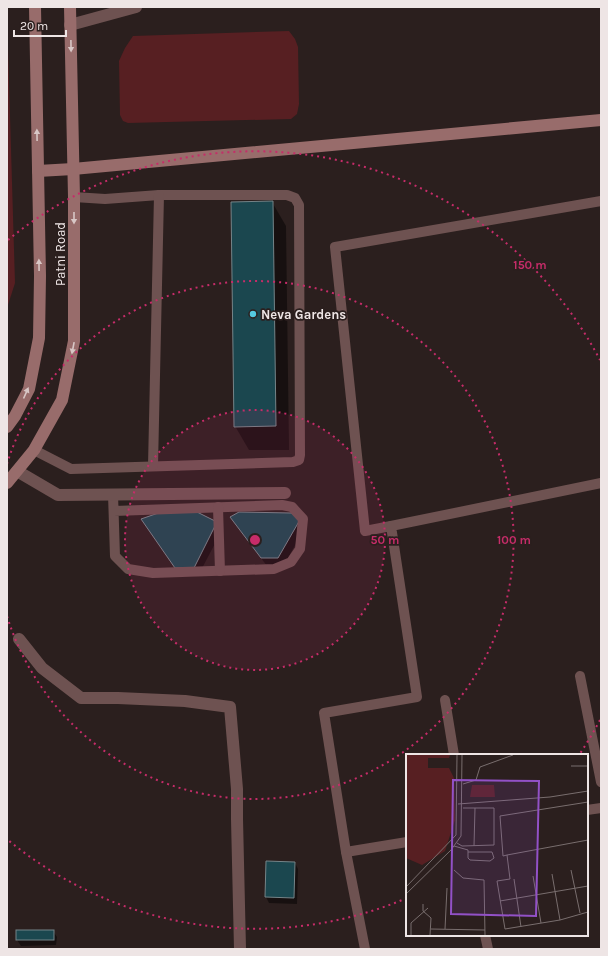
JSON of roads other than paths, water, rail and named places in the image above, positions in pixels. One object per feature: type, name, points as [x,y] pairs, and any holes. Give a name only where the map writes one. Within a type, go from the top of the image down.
[{"type":"main road","name":"Patni Road","points":[[7,427],[15,416],[29,389],[39,338],[40,276],[35,7]]},
{"type":"main road","name":"Patni Road","points":[[7,483],[34,450],[62,400],[74,341],[74,169],[70,7]]},
{"type":"main road","points":[[38,171],[74,169],[601,120]]},
{"type":"street","points":[[70,25],[136,7]]},
{"type":"street","points":[[17,471],[58,495],[285,493]]},
{"type":"street","points":[[19,639],[42,668],[81,698],[185,701],[230,707],[237,789],[240,949]]},
{"type":"lane","points":[[153,466],[159,195]]},
{"type":"lane","points":[[34,450],[71,469],[293,462],[299,460],[301,453],[299,205],[295,198],[287,195],[159,195],[104,199],[74,197]]},
{"type":"lane","points":[[601,201],[335,247],[365,531],[601,483]]},
{"type":"lane","points":[[254,506],[255,493]]},
{"type":"lane","points":[[113,494],[115,556],[128,569],[153,573],[274,569],[291,562],[300,549],[303,519],[292,507],[282,505],[114,511]]},
{"type":"lane","points":[[218,507],[220,571]]},
{"type":"lane","points":[[365,949],[346,852],[324,713],[417,697],[391,526]]},
{"type":"lane","points":[[580,676],[601,782]]},
{"type":"lane","points":[[445,700],[454,754]]},
{"type":"lane","points":[[588,810],[601,808]]},
{"type":"lane","points":[[346,852],[406,842]]},
{"type":"lane","points":[[485,936],[488,949]]},
{"type":"place","name":"Neva Gardens","points":[[253,314]]}]
